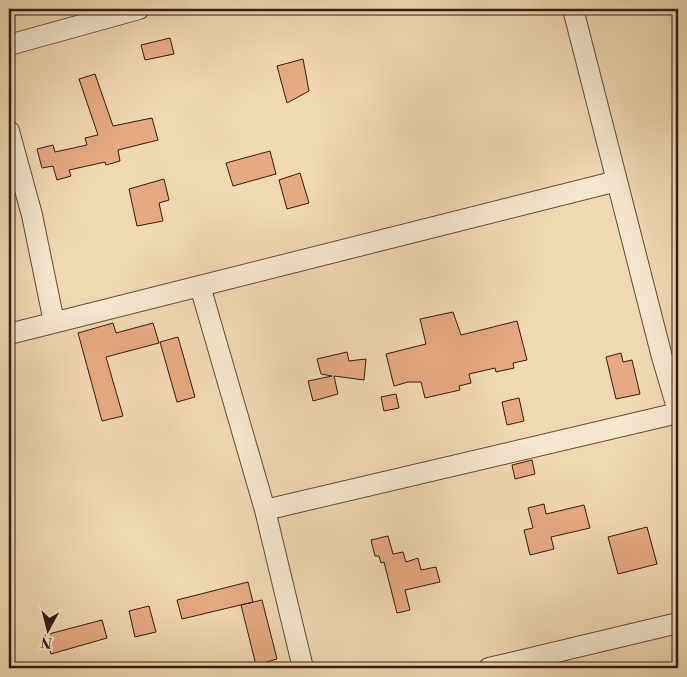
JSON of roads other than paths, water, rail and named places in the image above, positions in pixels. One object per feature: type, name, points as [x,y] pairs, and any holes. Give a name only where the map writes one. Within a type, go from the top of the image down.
[{"type":"street","points":[[9,45],[139,9]]},
{"type":"street","points":[[265,510],[678,412],[573,9]]},
{"type":"street","points":[[9,131],[32,215],[54,322]]},
{"type":"street","points":[[9,334],[617,181]]},
{"type":"street","points":[[200,286],[265,510],[303,668]]},
{"type":"street","points":[[489,668],[512,666],[678,623]]}]
